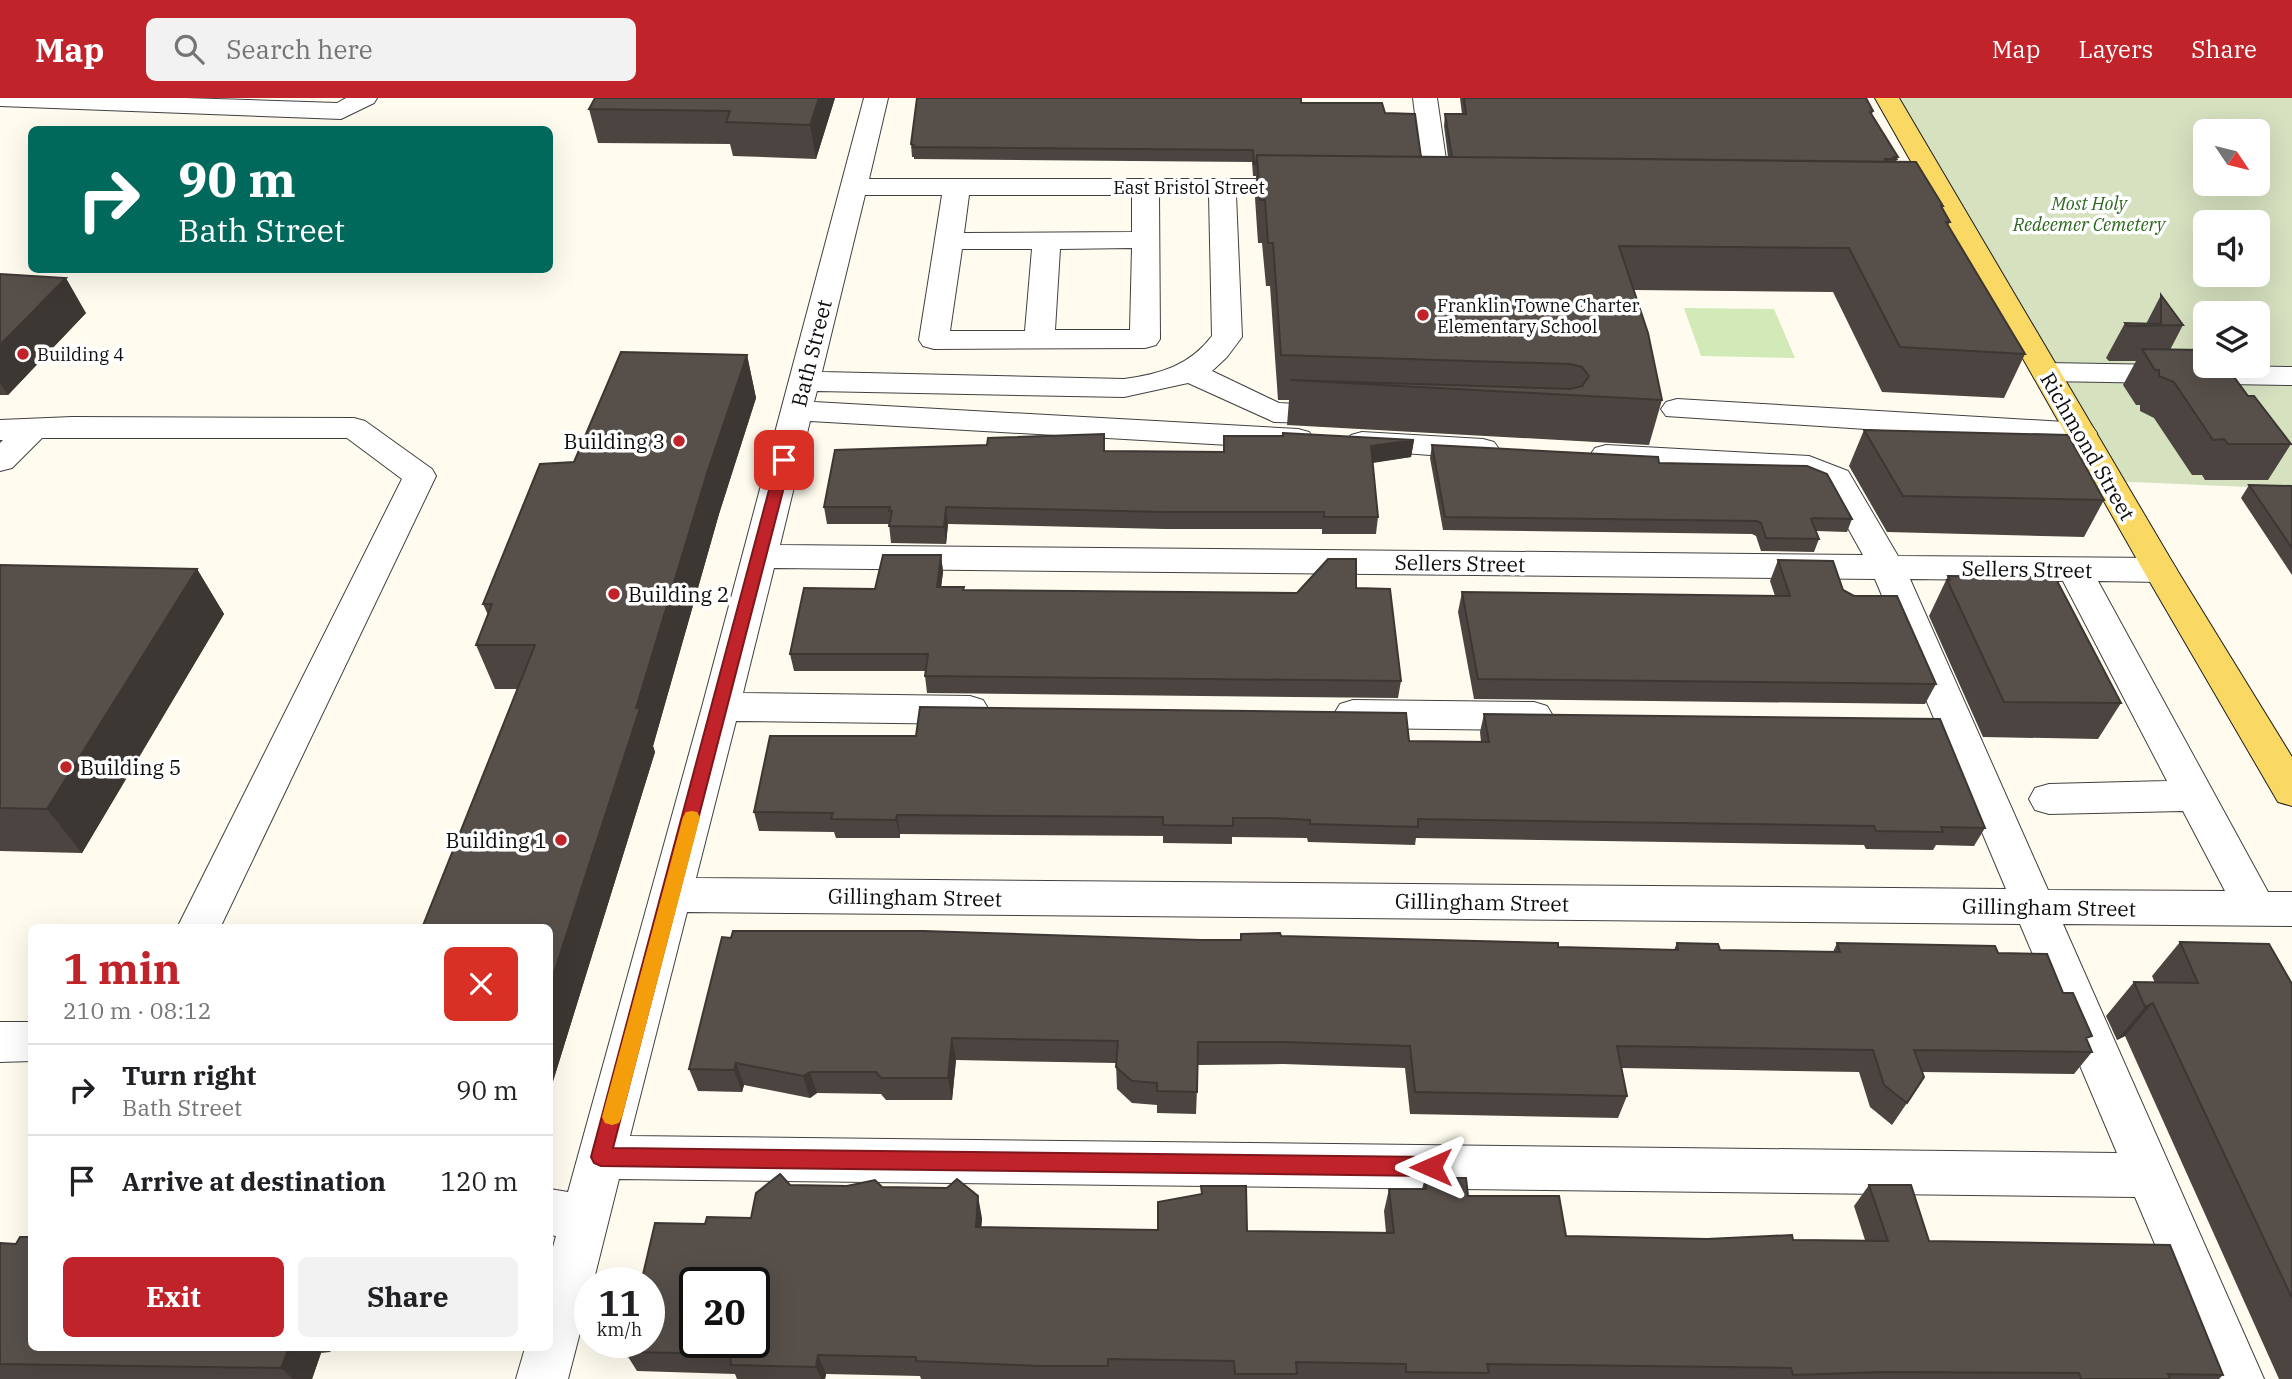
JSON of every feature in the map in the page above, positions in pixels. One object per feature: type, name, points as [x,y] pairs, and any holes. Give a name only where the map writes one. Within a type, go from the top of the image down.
[{"type":"main road","name":"Richmond Street","points":[[1887,98],[2160,570],[2292,791]]},
{"type":"street","points":[[0,99],[341,111],[365,98]]},
{"type":"street","name":"Bath Street","points":[[553,1307],[567,1215],[601,1157],[760,556],[876,98]]},
{"type":"street","points":[[1424,98],[1437,187]]},
{"type":"street","name":"East Bristol Street","points":[[852,187],[1329,187]]},
{"type":"street","points":[[957,187],[934,340],[1145,339],[1146,187]]},
{"type":"street","points":[[800,396],[1124,388],[1159,384],[1191,373],[1214,356],[1227,337],[1222,187]]},
{"type":"street","points":[[1410,187],[1465,187]]},
{"type":"street","points":[[1913,195],[1945,195]]},
{"type":"street","points":[[949,241],[1146,240]]},
{"type":"street","points":[[1039,340],[1047,241]]},
{"type":"street","points":[[2046,372],[2292,376]]},
{"type":"street","points":[[1191,373],[1275,412],[1424,416]]},
{"type":"street","points":[[800,396],[1518,450]]},
{"type":"street","points":[[1677,409],[2081,433]]},
{"type":"street","points":[[0,461],[17,429],[354,428],[419,476],[200,924]]},
{"type":"street","points":[[1573,454],[1809,466],[1836,478],[1888,568],[1933,721],[2035,907],[2238,1379]]},
{"type":"street","name":"Sellers Street","points":[[760,556],[2160,570]]},
{"type":"street","points":[[2074,569],[2195,795],[2274,909]]},
{"type":"street","points":[[720,707],[998,710]]},
{"type":"street","points":[[1317,714],[1566,716]]},
{"type":"street","points":[[2049,799],[2195,795]]},
{"type":"street","name":"Gillingham Street","points":[[671,895],[2274,909]]},
{"type":"street","points":[[0,1042],[28,1041]]},
{"type":"street","points":[[601,1157],[2150,1175]]},
{"type":"street","name":"Bath Street","points":[[542,1379],[546,1351]]},
{"type":"green space","name":"Most Holy Redeemer Cemetery","points":[[1887,98],[2292,98],[2292,489],[2109,481]]},
{"type":"green space","points":[[1684,308],[1774,309],[1795,358],[1701,356]]},
{"type":"building","points":[[595,98],[819,98],[810,125],[726,122],[730,111],[589,109]]},
{"type":"building","points":[[917,98],[1301,98],[1301,103],[1382,103],[1385,113],[1415,114],[1421,157],[1257,155],[1254,164],[1253,150],[913,147],[911,144]]},
{"type":"building","points":[[1464,98],[1866,98],[1873,111],[1870,112],[1898,157],[1885,159],[1887,162],[1452,157],[1445,114],[1466,114]]},
{"type":"building","points":[[1257,155],[1916,162],[1943,206],[1950,222],[1946,222],[2025,354],[1900,347],[1849,248],[1619,246],[1648,333],[1662,400],[1290,380],[1570,389],[1582,386],[1589,376],[1582,367],[1570,364],[1281,355],[1273,243],[1268,243],[1265,200],[1260,200]]},
{"type":"building","points":[[0,274],[66,278],[0,345]]},
{"type":"building","points":[[2161,295],[2183,325],[2127,326],[2125,323],[2161,324]]},
{"type":"building","points":[[2142,349],[2193,350],[2193,378],[2235,378],[2248,396],[2254,396],[2291,444],[2228,444],[2224,439],[2213,440],[2174,382],[2159,376],[2159,370],[2155,370]]},
{"type":"building","points":[[621,352],[747,355],[708,470],[636,708],[640,708],[553,976],[553,924],[424,924],[535,645],[476,645],[492,604],[483,604],[540,464],[574,462]]},
{"type":"building","points":[[1864,430],[2068,435],[2104,500],[1903,496]]},
{"type":"building","points":[[1283,433],[1414,440],[1371,446],[1378,517],[1324,517],[1324,512],[1164,512],[946,507],[944,527],[889,526],[892,511],[889,511],[890,507],[824,507],[835,450],[987,445],[988,438],[1104,434],[1104,451],[1224,452],[1224,436],[1283,436]]},
{"type":"building","points":[[1432,445],[1658,457],[1659,463],[1807,466],[1827,474],[1852,519],[1811,519],[1819,539],[1766,538],[1761,523],[1757,521],[1445,517]]},
{"type":"building","points":[[2249,485],[2292,486],[2292,548]]},
{"type":"building","points":[[883,555],[941,555],[937,587],[964,587],[963,590],[1297,593],[1328,559],[1356,559],[1356,588],[1390,589],[1401,681],[925,676],[928,654],[790,654],[804,588],[875,589]]},
{"type":"building","points":[[1778,560],[1833,561],[1843,590],[1854,596],[1897,596],[1936,684],[1478,679],[1462,592],[1790,596]]},
{"type":"building","points":[[0,565],[197,569],[47,809],[0,808]]},
{"type":"building","points":[[1948,576],[2055,577],[2121,703],[2004,702],[1947,580],[1950,580]]},
{"type":"building","points":[[920,707],[1406,713],[1409,741],[1489,742],[1484,714],[1940,719],[1985,828],[1941,827],[1943,832],[1876,831],[1874,826],[1418,819],[1418,827],[1310,824],[1310,820],[1272,818],[1233,818],[1233,826],[1163,825],[1163,817],[897,815],[896,820],[831,819],[833,813],[754,812],[770,736],[916,736]]},
{"type":"building","points":[[733,931],[924,931],[1201,940],[1241,940],[1241,934],[1280,933],[1281,936],[1558,943],[1558,947],[1678,950],[1677,943],[1718,944],[1720,950],[1840,952],[1837,943],[1995,946],[1998,953],[2047,954],[2063,993],[2073,993],[2092,1036],[2086,1038],[2092,1052],[1914,1050],[1924,1077],[1907,1103],[1884,1085],[1873,1050],[1617,1046],[1627,1096],[1415,1092],[1410,1046],[1286,1042],[1198,1042],[1197,1092],[1157,1091],[1157,1083],[1132,1081],[1116,1067],[1118,1041],[952,1038],[948,1078],[881,1078],[876,1072],[810,1072],[803,1076],[736,1063],[734,1070],[689,1069],[722,937],[731,938]]},
{"type":"building","points":[[2180,942],[2269,944],[2292,984],[2292,1298],[2153,1003],[2145,1007],[2134,982],[2198,983]]},
{"type":"building","points":[[780,1174],[790,1185],[847,1186],[875,1180],[882,1187],[947,1188],[957,1179],[978,1196],[976,1227],[1158,1230],[1158,1202],[1202,1194],[1201,1186],[1246,1186],[1247,1231],[1394,1233],[1389,1189],[1426,1189],[1425,1178],[1466,1178],[1468,1196],[1559,1196],[1566,1236],[1707,1239],[1792,1235],[1793,1240],[1888,1241],[1869,1185],[1911,1185],[1929,1241],[2170,1245],[2223,1375],[2168,1374],[2170,1379],[2081,1379],[2079,1373],[1883,1372],[1793,1375],[1791,1368],[1487,1364],[1489,1373],[1406,1372],[1406,1364],[1296,1362],[1297,1374],[1235,1374],[1234,1361],[1108,1359],[1108,1366],[1042,1366],[916,1361],[916,1357],[818,1355],[816,1367],[731,1365],[730,1358],[770,1358],[770,1267],[679,1267],[679,1353],[665,1353],[665,1267],[645,1267],[655,1223],[705,1224],[707,1217],[751,1218],[756,1193]]},
{"type":"building","points":[[20,1237],[28,1237],[28,1351],[288,1351],[281,1368],[0,1364],[0,1243],[16,1244]]},
{"type":"slow traffic","points":[[612,1117],[692,817]]},
{"type":"place","name":"Franklin Towne Charter Elementary School","points":[[1423,315]]},
{"type":"place","name":"Building 4","points":[[23,354]]},
{"type":"place","name":"Building 3","points":[[679,441]]},
{"type":"place","name":"Building 2","points":[[614,594]]},
{"type":"place","name":"Building 5","points":[[66,767]]},
{"type":"place","name":"Building 1","points":[[561,840]]},
{"type":"route","points":[[784,460],[601,1157],[1431,1167]]}]
